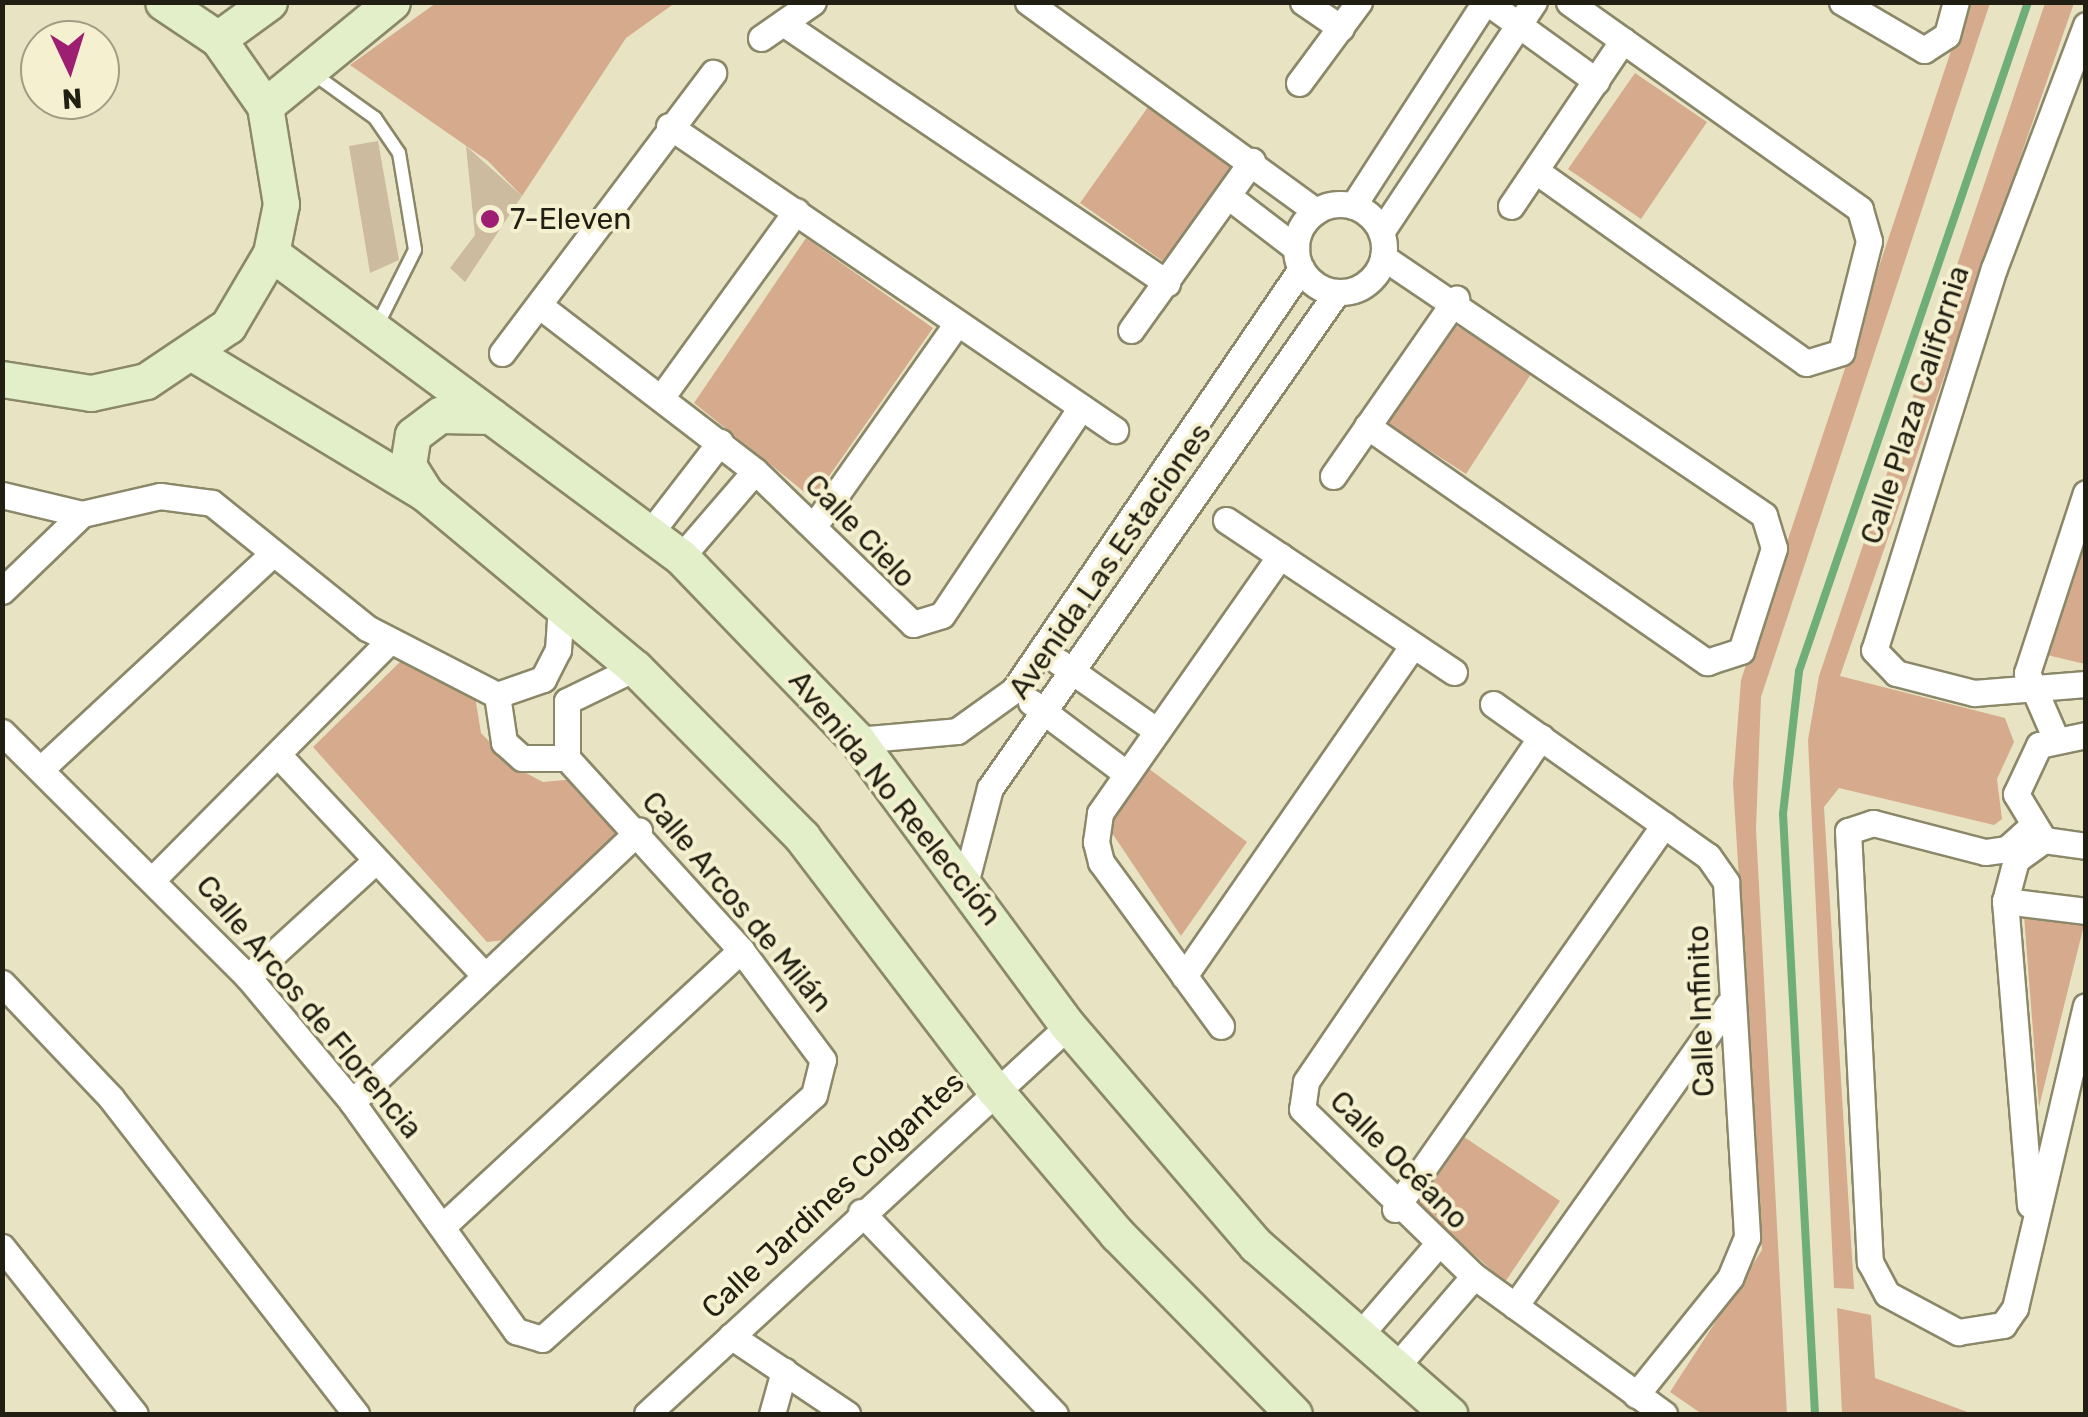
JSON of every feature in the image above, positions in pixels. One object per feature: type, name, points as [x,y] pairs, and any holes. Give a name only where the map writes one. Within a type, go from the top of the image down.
[{"type":"main road","points":[[2,379],[91,393],[146,381],[196,355],[254,292],[271,253],[281,188],[265,106],[218,38],[163,2]]},
{"type":"main road","points":[[218,38],[270,2]]},
{"type":"main road","points":[[265,106],[305,68],[392,2]]},
{"type":"main road","name":"Avenida No Reelección","points":[[271,253],[681,557],[857,740],[966,880],[1068,1026],[1256,1246],[1450,1414]]},
{"type":"main road","points":[[196,355],[426,494],[635,668],[802,838],[994,1090],[1117,1234],[1294,1414]]},
{"type":"main road","points":[[426,494],[408,466],[413,435],[440,416],[491,416]]},
{"type":"street","points":[[761,38],[813,2]]},
{"type":"street","points":[[1028,2],[1252,161],[1316,212],[1353,206],[1486,2],[1596,80]]},
{"type":"street","points":[[1303,2],[1341,28]]},
{"type":"street","points":[[1299,83],[1359,2]]},
{"type":"street","points":[[1228,196],[1338,292],[1372,279],[1382,245],[1534,2]]},
{"type":"street","points":[[1536,171],[1820,366],[1841,352],[1868,224],[1860,208],[1569,2]]},
{"type":"street","points":[[1842,2],[1924,50],[1947,34],[1956,2]]},
{"type":"street","points":[[783,23],[1166,283]]},
{"type":"street","name":"Calle Plaza California","points":[[2086,25],[1994,268],[1875,634],[1882,664],[1896,673],[1974,693],[2086,684]]},
{"type":"street","points":[[1511,206],[1623,40]]},
{"type":"street","points":[[502,353],[669,126],[713,73]]},
{"type":"street","points":[[669,126],[1115,430]]},
{"type":"street","points":[[1132,330],[1252,161]]},
{"type":"street","points":[[1353,206],[1382,245],[1772,524],[1774,548],[1732,661],[1707,662],[1368,426]]},
{"type":"street","points":[[664,395],[796,211]]},
{"type":"street","points":[[1298,258],[1316,212]]},
{"type":"street","name":"Avenida Las Estaciones","points":[[857,740],[956,731],[1014,690],[1298,258]]},
{"type":"street","name":"Avenida Las Estaciones","points":[[966,880],[990,788],[1338,292]]},
{"type":"street","points":[[1333,476],[1456,299]]},
{"type":"street","name":"Calle Cielo","points":[[540,306],[664,395],[755,472],[814,526],[898,617],[929,623],[1082,407]]},
{"type":"street","points":[[814,526],[957,323]]},
{"type":"street","points":[[650,532],[720,442]]},
{"type":"street","points":[[681,557],[755,472]]},
{"type":"street","points":[[2055,736],[2030,690],[2030,652],[2086,493]]},
{"type":"street","points":[[2,496],[82,514],[189,494],[389,642],[497,696],[543,679],[558,650],[561,605]]},
{"type":"street","points":[[2,591],[82,514]]},
{"type":"street","points":[[1226,520],[1454,672]]},
{"type":"street","points":[[43,767],[271,555]]},
{"type":"street","points":[[1221,1026],[1101,862],[1100,812],[1280,556]]},
{"type":"street","points":[[155,878],[282,758],[389,642]]},
{"type":"street","points":[[1184,976],[1414,645]]},
{"type":"street","points":[[1043,650],[1157,731]]},
{"type":"street","points":[[566,701],[635,668]]},
{"type":"street","points":[[497,696],[504,742],[522,758],[567,758],[566,701],[543,679]]},
{"type":"street","points":[[1014,690],[1127,774]]},
{"type":"street","name":"Calle Infinito","points":[[1494,704],[1664,824],[1726,882],[1728,1005],[1742,1256],[1636,1395]]},
{"type":"street","name":"Calle Arcos de Florencia","points":[[2,732],[155,878],[248,977],[352,1102],[444,1225],[516,1331],[542,1339]]},
{"type":"street","points":[[2037,834],[2018,776],[2055,736],[2086,735]]},
{"type":"street","name":"Calle Océano","points":[[1541,737],[1302,1095],[1309,1123],[1395,1209],[1474,1276],[1664,1414]]},
{"type":"street","points":[[282,758],[483,974]]},
{"type":"street","name":"Calle Arcos de Milán","points":[[542,1339],[814,1095],[823,1060],[816,1044],[741,950],[639,832],[567,758]]},
{"type":"street","points":[[2086,846],[2037,834],[2007,849],[1985,852],[1873,823],[1848,831],[1877,1286],[1958,1332],[1992,1330],[2015,1308],[2086,1006]]},
{"type":"street","points":[[1395,1209],[1664,824]]},
{"type":"street","points":[[352,1102],[483,974],[639,832]]},
{"type":"street","points":[[2032,1230],[2005,901],[2016,860],[2037,834]]},
{"type":"street","points":[[248,977],[376,860]]},
{"type":"street","points":[[2005,901],[2086,911]]},
{"type":"street","points":[[444,1225],[741,950]]},
{"type":"street","points":[[2,983],[111,1098],[356,1414]]},
{"type":"street","points":[[1515,1306],[1728,1005]]},
{"type":"street","name":"Calle Jardines Colgantes","points":[[647,1414],[860,1212],[1068,1026]]},
{"type":"street","points":[[860,1212],[1056,1414]]},
{"type":"street","points":[[1358,1337],[1437,1245]]},
{"type":"street","points":[[2,1247],[135,1414]]},
{"type":"street","points":[[1395,1368],[1474,1276]]},
{"type":"street","points":[[731,1336],[847,1414]]},
{"type":"street","points":[[772,1414],[784,1372]]},
{"type":"lane","points":[[305,68],[375,118],[399,153],[415,250],[375,330]]},
{"type":"shaded area","points":[[436,3],[675,3],[626,38],[522,196],[488,161],[350,65]]},
{"type":"shaded area","points":[[1967,3],[1990,3],[1761,697],[1756,829],[1787,1414],[1702,1414],[1670,1392],[1762,1250],[1733,783],[1741,680]]},
{"type":"shaded area","points":[[2045,3],[2074,3],[1840,676],[2005,718],[2014,742],[1997,779],[2002,819],[1994,825],[1839,788],[1824,807],[1854,1289],[1834,1288],[1808,740],[1819,676]]},
{"type":"shaded area","points":[[1635,73],[1707,122],[1641,219],[1568,169]]},
{"type":"shaded area","points":[[1148,107],[1232,165],[1164,262],[1080,203]]},
{"type":"shaded area","points":[[806,238],[933,328],[813,499],[694,403]]},
{"type":"shaded area","points":[[1451,322],[1531,374],[1466,474],[1385,422]]},
{"type":"shaded area","points":[[2085,541],[2085,664],[2047,655]]},
{"type":"shaded area","points":[[401,661],[475,696],[481,733],[513,766],[543,782],[575,779],[620,830],[505,940],[487,942],[313,747]]},
{"type":"shaded area","points":[[1148,768],[1247,842],[1181,936],[1108,827]]},
{"type":"shaded area","points":[[2024,916],[2085,921],[2039,1107]]},
{"type":"shaded area","points":[[1464,1137],[1560,1201],[1505,1282],[1418,1205]]},
{"type":"shaded area","points":[[1837,1308],[1871,1315],[1875,1378],[1973,1414],[1842,1414]]},
{"type":"building","points":[[378,141],[399,260],[370,273],[349,146]]},
{"type":"building","name":"7-Eleven","points":[[466,146],[522,196],[465,282],[450,268],[475,235]]},
{"type":"waterway","points":[[1815,1414],[1783,814],[1799,671],[2028,2]]},
{"type":"place","name":"7-Eleven","points":[[490,219]]}]
